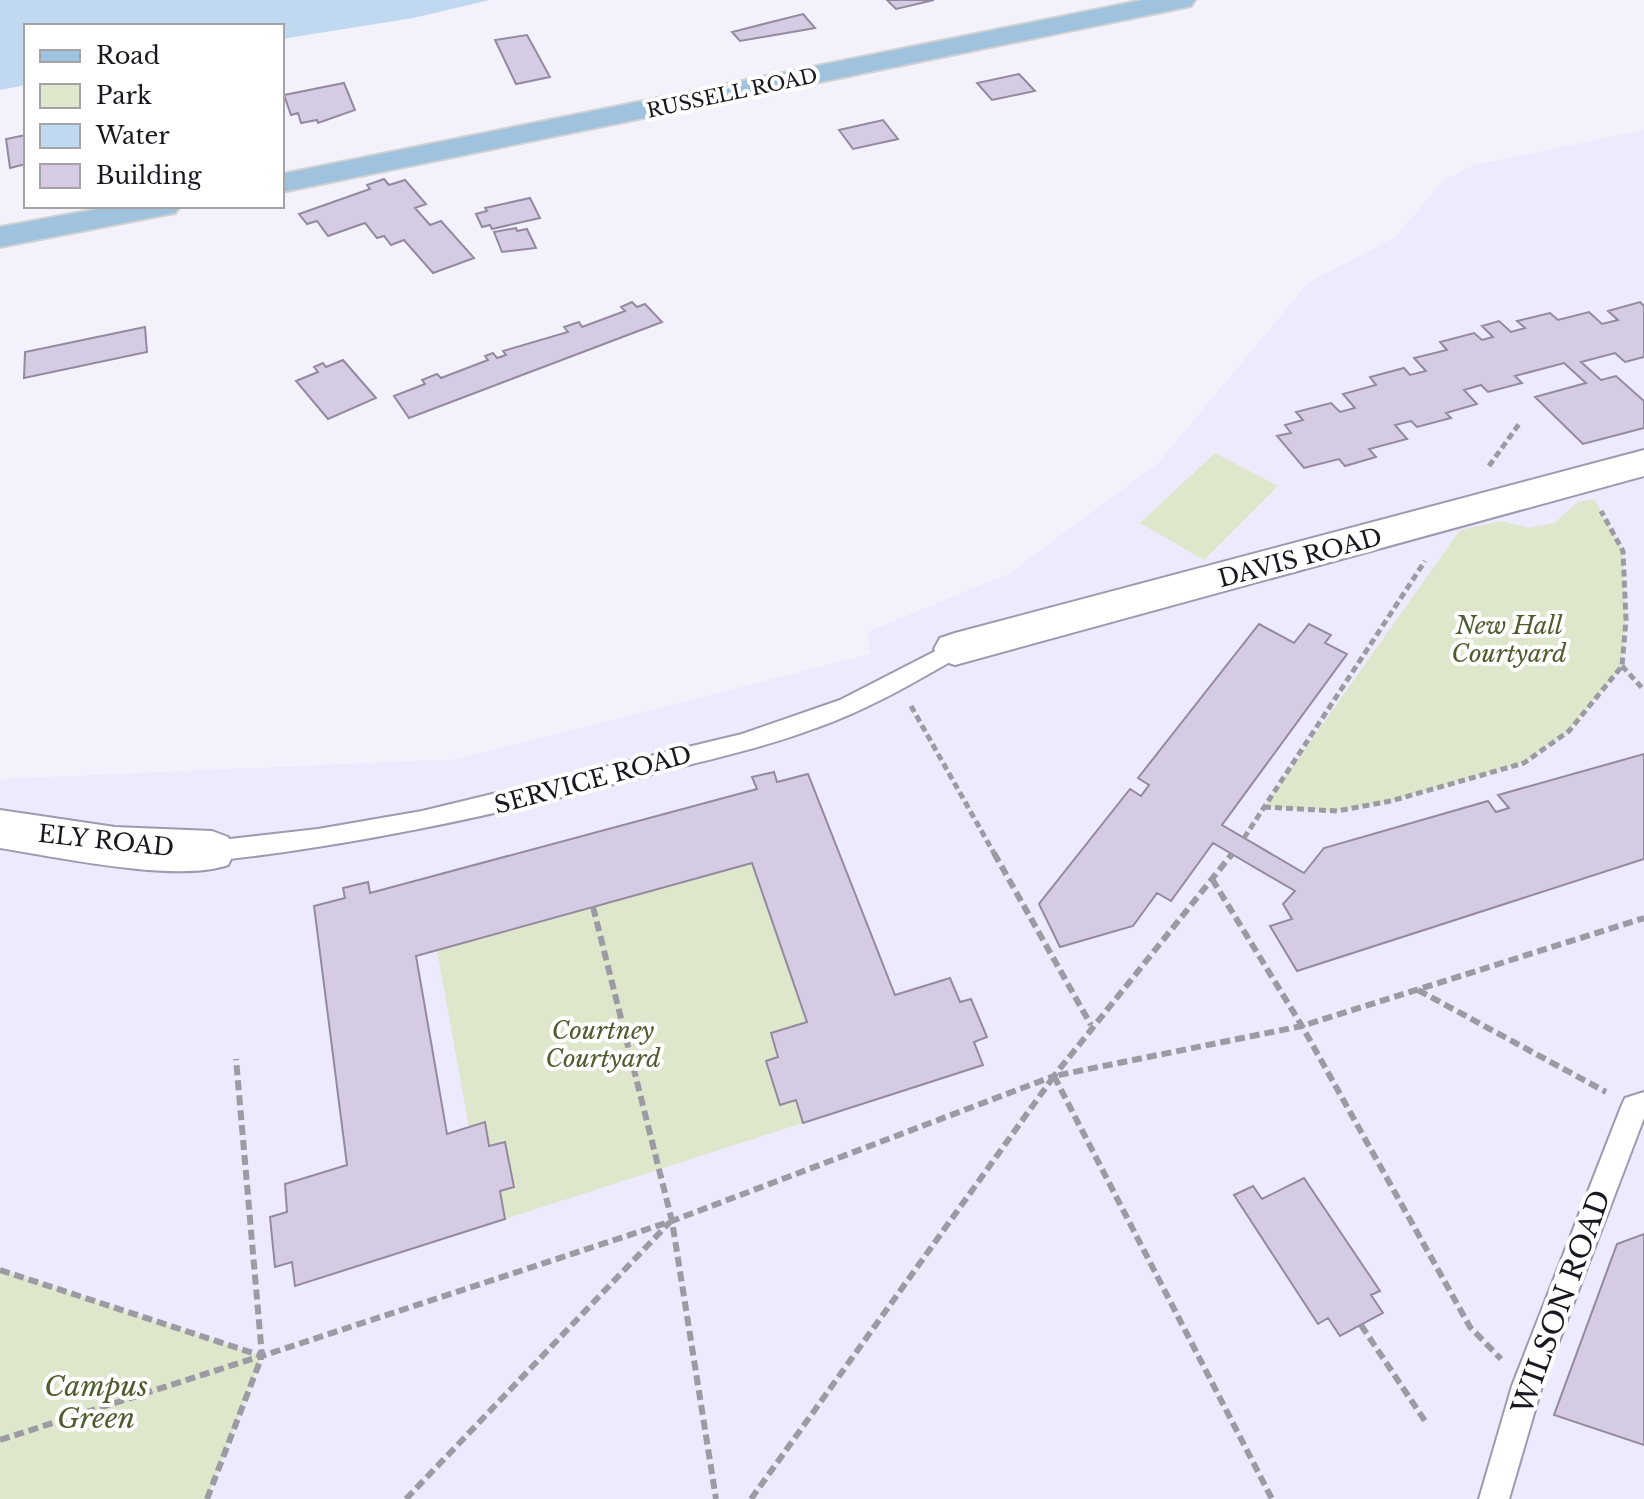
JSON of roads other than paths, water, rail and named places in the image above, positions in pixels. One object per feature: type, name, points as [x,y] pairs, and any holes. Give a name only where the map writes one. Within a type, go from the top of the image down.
[{"type":"main road","name":"RUSSELL ROAD","points":[[284,183],[1182,0]]},
{"type":"main road","points":[[0,237],[153,208]]},
{"type":"street","name":"DAVIS ROAD","points":[[955,649],[1644,463]]},
{"type":"street","name":"ELY ROAD","points":[[0,829],[115,847],[212,851]]},
{"type":"lane","name":"SERVICE ROAD","points":[[212,851],[302,843],[394,829],[615,775],[808,722],[886,689],[955,649]]},
{"type":"lane","name":"WILSON ROAD","points":[[1494,1499],[1527,1386],[1639,1106]]},
{"type":"water","points":[[0,0],[490,0],[413,18],[284,39],[284,24],[24,24],[24,85],[0,90]]},
{"type":"park label","name":"New Hall Courtyard","points":[[1509,640]]},
{"type":"park label","name":"Courtney Courtyard","points":[[603,1045]]},
{"type":"park label","name":"Campus Green","points":[[96,1402]]}]
